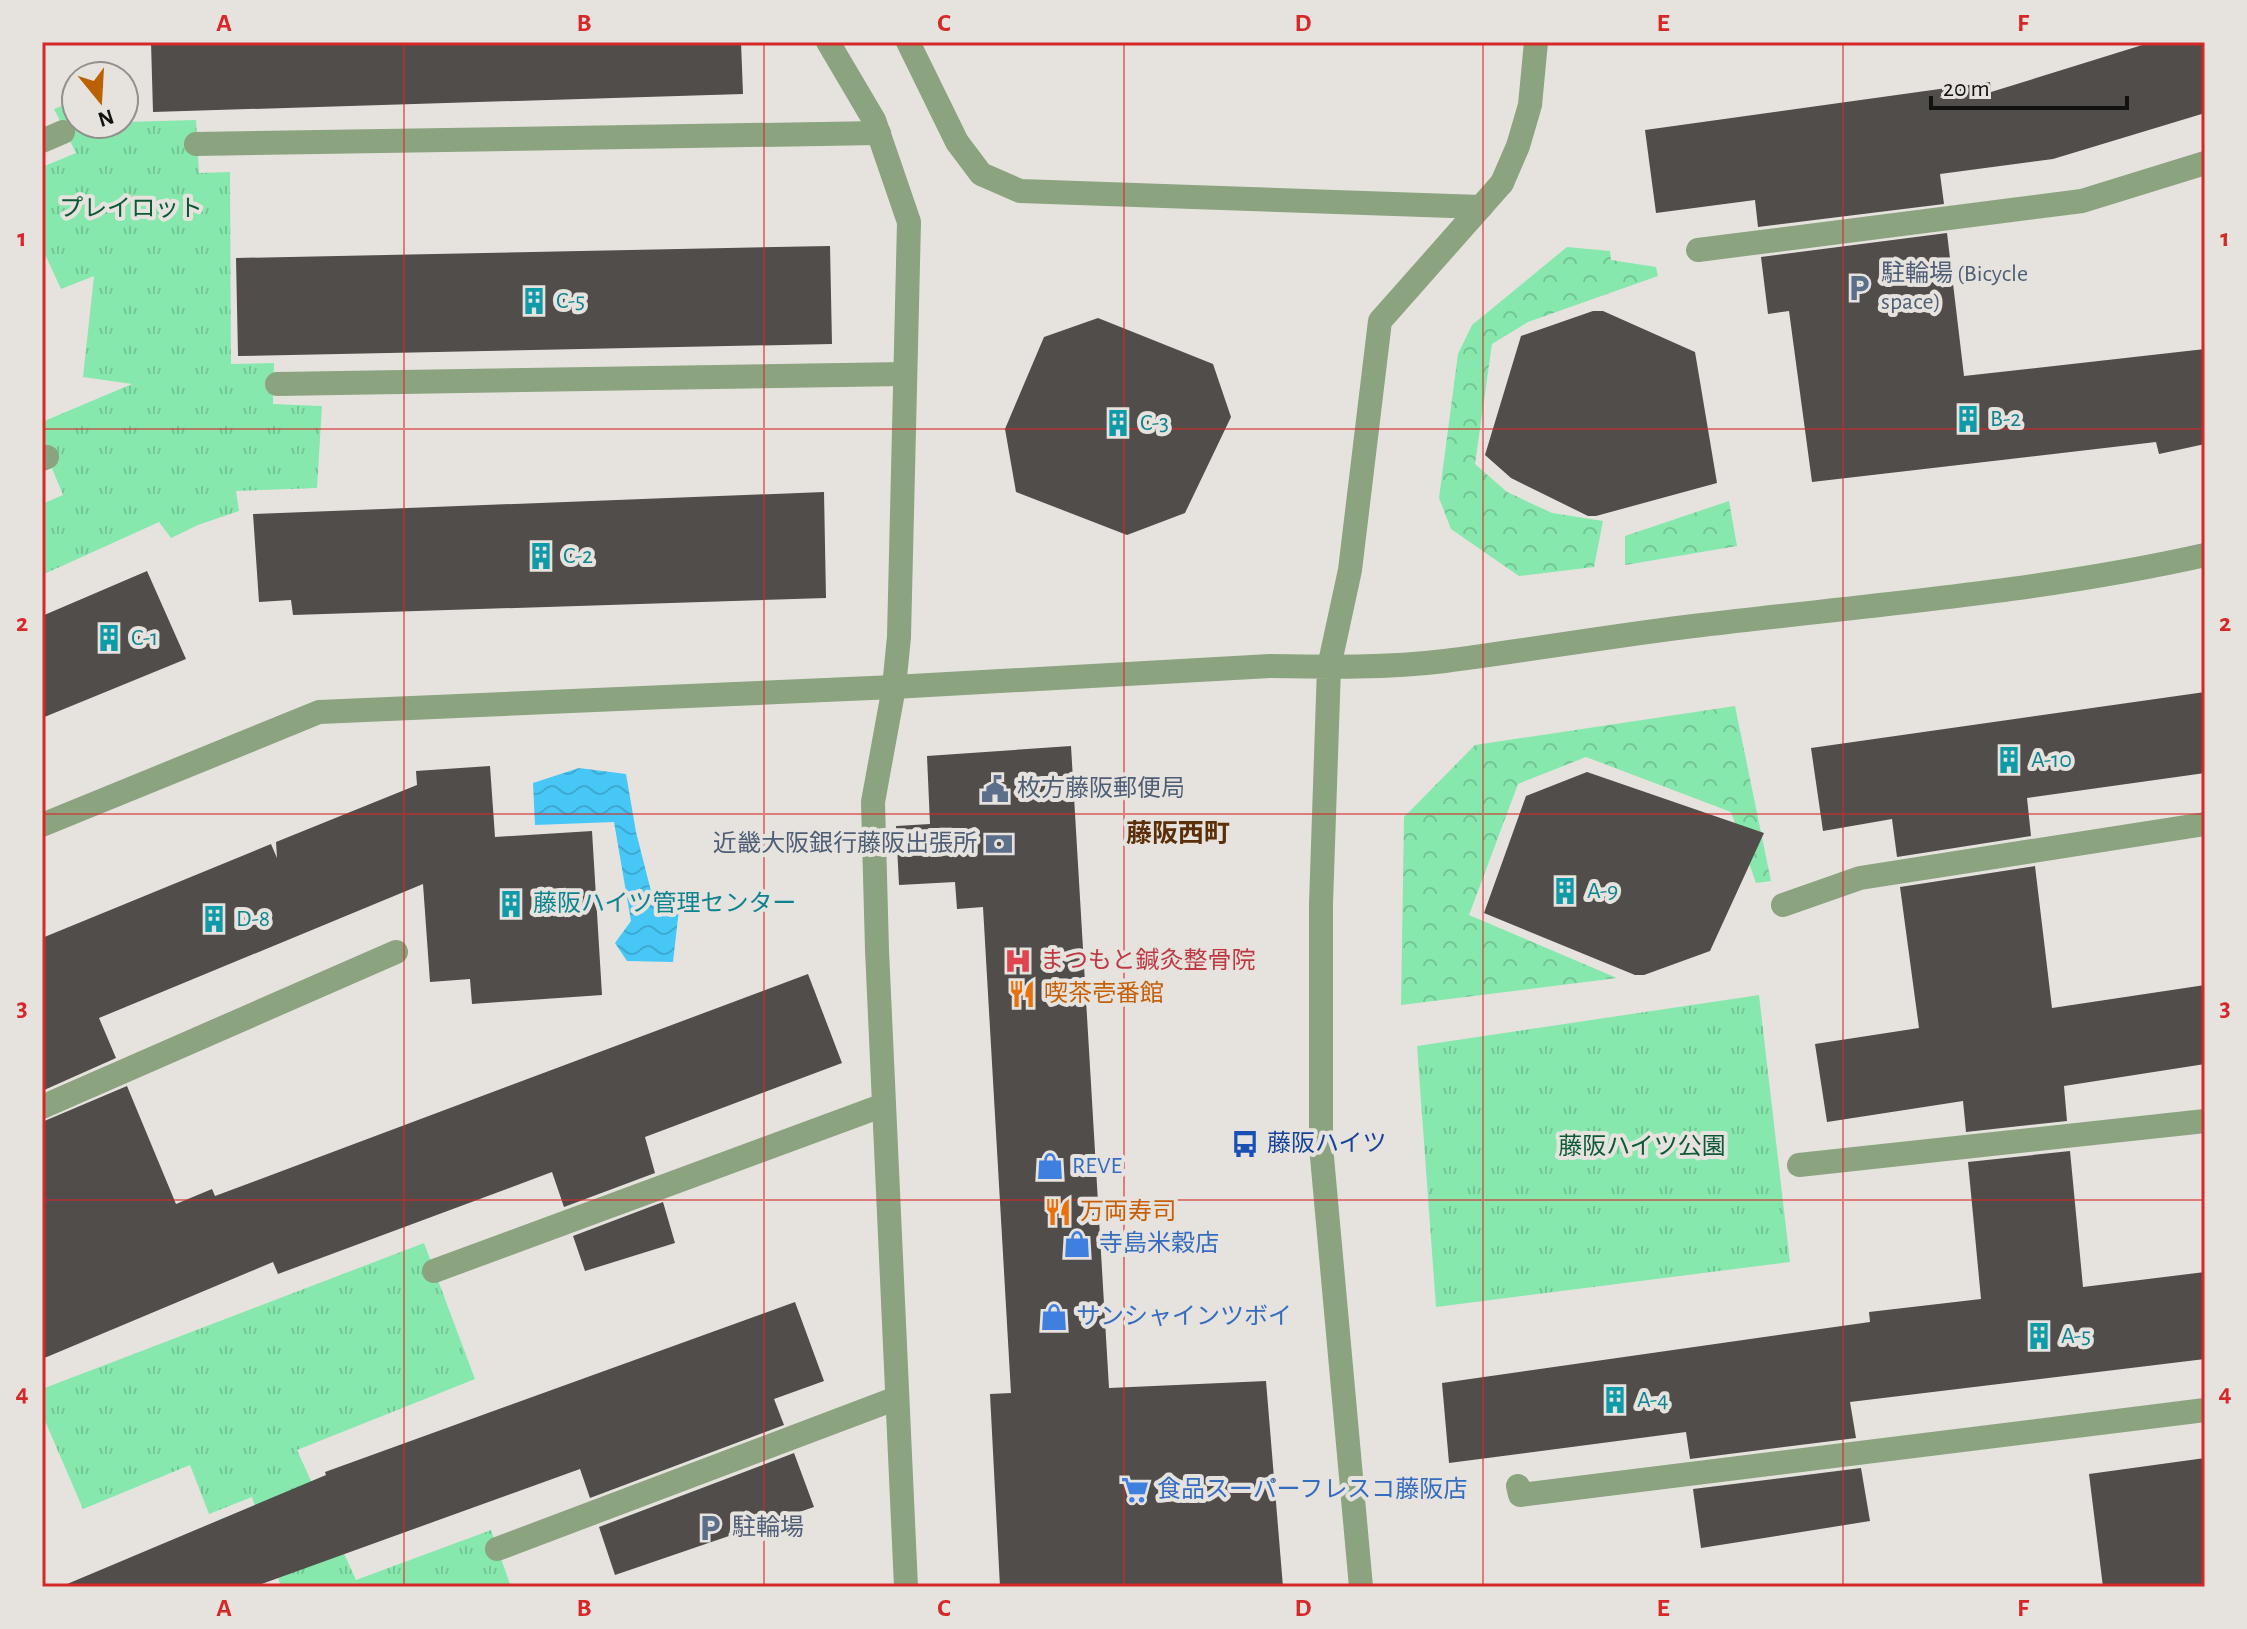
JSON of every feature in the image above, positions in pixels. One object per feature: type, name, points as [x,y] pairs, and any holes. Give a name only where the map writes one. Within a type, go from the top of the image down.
[{"type":"street","points":[[828,42],[874,120],[909,222],[899,637],[894,687],[873,802],[906,1587]]},
{"type":"street","points":[[908,42],[957,142],[981,174],[1020,191],[1481,207]]},
{"type":"street","points":[[1361,1587],[1321,1146],[1321,904],[1329,667],[1350,570],[1380,321],[1502,183],[1518,146],[1530,105],[1536,42]]},
{"type":"street","points":[[196,144],[879,133]]},
{"type":"street","points":[[1698,250],[2082,201],[2205,163]]},
{"type":"street","points":[[277,384],[905,374]]},
{"type":"street","points":[[42,825],[319,712],[894,687],[1270,666],[1329,667],[1442,661],[1644,632],[2031,586],[2143,569],[2205,555]]},
{"type":"street","points":[[1783,905],[1860,878],[2205,824]]},
{"type":"street","points":[[42,1107],[396,952]]},
{"type":"street","points":[[434,1271],[884,1105]]},
{"type":"street","points":[[1799,1165],[2205,1121]]},
{"type":"street","points":[[497,1549],[897,1398]]},
{"type":"street","points":[[1518,1486],[1520,1495],[2205,1410]]},
{"type":"green space","name":"プレイロット","points":[[60,107],[60,121],[54,109]]},
{"type":"green space","name":"プレイロット","points":[[196,120],[199,173],[230,172],[231,364],[274,363],[273,404],[322,406],[317,488],[236,491],[239,511],[171,538],[159,522],[42,575],[42,504],[63,495],[42,444],[42,422],[132,384],[83,377],[94,276],[61,289],[42,248],[42,167],[76,153],[70,140],[140,140],[140,122]]},
{"type":"green space","points":[[1567,247],[1610,251],[1611,260],[1656,267],[1658,276],[1528,322],[1492,344],[1475,464],[1507,492],[1552,513],[1603,521],[1594,567],[1519,576],[1451,529],[1439,498],[1458,354],[1472,325]]},
{"type":"green space","points":[[1729,501],[1737,546],[1625,565],[1625,536]]},
{"type":"green space","points":[[1735,706],[1771,881],[1756,883],[1731,812],[1586,757],[1518,784],[1469,915],[1617,978],[1401,1005],[1404,817],[1475,745]]},
{"type":"green space","name":"藤阪ハイツ公園","points":[[1759,995],[1790,1262],[1436,1307],[1417,1046]]},
{"type":"green space","points":[[424,1243],[475,1379],[297,1450],[356,1580],[491,1530],[511,1587],[281,1587],[252,1497],[209,1514],[190,1465],[83,1509],[42,1414],[42,1389]]},
{"type":"water","points":[[579,768],[626,774],[636,832],[654,903],[679,909],[673,962],[627,961],[615,943],[631,921],[614,822],[535,825],[533,783]]},
{"type":"building","points":[[151,42],[741,42],[743,94],[153,112]]},
{"type":"building","points":[[2152,42],[2205,42],[2205,113],[2053,159],[1940,174],[1944,204],[1758,227],[1755,200],[1656,213],[1645,130],[1990,82],[1991,92]]},
{"type":"building","points":[[1947,233],[1964,376],[2205,349],[2205,444],[2159,454],[2156,442],[1812,482],[1789,311],[1768,314],[1761,257]]},
{"type":"building","name":"C-5","points":[[830,246],[832,344],[238,356],[236,258]]},
{"type":"building","points":[[1593,311],[1603,311],[1695,352],[1717,483],[1588,516],[1511,478],[1485,455],[1521,336]]},
{"type":"building","name":"C-3","points":[[1098,318],[1213,364],[1231,417],[1185,513],[1127,535],[1016,492],[1005,429],[1044,337]]},
{"type":"building","name":"C-2","points":[[824,492],[826,598],[293,615],[291,600],[259,602],[253,514]]},
{"type":"building","name":"C-1","points":[[147,571],[186,659],[42,718],[42,616]]},
{"type":"building","name":"A-10","points":[[2205,692],[2205,773],[2027,798],[2031,836],[1897,857],[1892,819],[1823,831],[1811,748]]},
{"type":"building","points":[[1071,746],[1109,1388],[1266,1381],[1283,1587],[1000,1587],[990,1394],[1011,1393],[983,907],[957,909],[955,882],[899,885],[896,826],[930,824],[927,756]]},
{"type":"building","points":[[490,766],[495,837],[592,831],[602,995],[472,1004],[470,979],[430,982],[423,884],[99,1018],[116,1058],[42,1091],[42,938],[271,844],[277,858],[276,842],[417,785],[416,771]]},
{"type":"building","name":"A-9","points":[[1587,772],[1764,833],[1710,951],[1644,975],[1635,975],[1484,913],[1526,796]]},
{"type":"building","points":[[2035,866],[2052,1008],[2205,985],[2205,1064],[2064,1086],[2067,1121],[1966,1132],[1963,1101],[1827,1122],[1815,1044],[1919,1028],[1900,887]]},
{"type":"building","points":[[808,974],[842,1063],[645,1137],[655,1173],[564,1207],[552,1172],[278,1274],[273,1262],[42,1359],[42,1122],[127,1086],[176,1204],[212,1189],[215,1196]]},
{"type":"building","points":[[2070,1151],[2083,1287],[2205,1272],[2205,1359],[1850,1402],[1856,1438],[1690,1459],[1686,1432],[1449,1463],[1442,1383],[1870,1322],[1869,1312],[1981,1299],[1968,1162]]},
{"type":"building","points":[[663,1202],[675,1243],[585,1271],[573,1236]]},
{"type":"building","points":[[795,1302],[824,1381],[774,1399],[784,1425],[590,1498],[580,1469],[253,1587],[60,1587],[326,1475],[325,1472]]},
{"type":"building","points":[[794,1453],[814,1507],[615,1575],[599,1527]]},
{"type":"building","points":[[2205,1458],[2205,1587],[2103,1587],[2089,1474]]},
{"type":"building","points":[[1861,1468],[1870,1521],[1701,1548],[1693,1489]]},
{"type":"place","name":"駐輪場 (Bicycle space)","points":[[1859,288]]},
{"type":"place","name":"C-5","points":[[534,301]]},
{"type":"place","name":"B-2","points":[[1968,419]]},
{"type":"place","name":"C-3","points":[[1118,423]]},
{"type":"place","name":"C-2","points":[[541,556]]},
{"type":"place","name":"C-1","points":[[109,638]]},
{"type":"place","name":"A-10","points":[[2009,760]]},
{"type":"place","name":"枚方藤阪郵便局","points":[[995,789]]},
{"type":"place","name":"近畿大阪銀行藤阪出張所","points":[[999,844]]},
{"type":"place","name":"A-9","points":[[1565,891]]},
{"type":"place","name":"藤阪ハイツ管理センター","points":[[511,904]]},
{"type":"place","name":"D-8","points":[[214,919]]},
{"type":"place","name":"まつもと鍼灸整骨院","points":[[1018,961]]},
{"type":"place","name":"喫茶壱番館","points":[[1022,994]]},
{"type":"place","name":"藤阪ハイツ","points":[[1245,1144]]},
{"type":"place","name":"REVE","points":[[1050,1166]]},
{"type":"place","name":"万両寿司","points":[[1058,1212]]},
{"type":"place","name":"寺島米穀店","points":[[1077,1244]]},
{"type":"place","name":"サンシャインツボイ","points":[[1054,1317]]},
{"type":"place","name":"A-5","points":[[2039,1336]]},
{"type":"place","name":"A-4","points":[[1615,1400]]},
{"type":"place","name":"食品スーパーフレスコ藤阪店","points":[[1135,1490]]},
{"type":"place","name":"駐輪場","points":[[710,1528]]},
{"type":"district","name":"藤阪西町","points":[[1178,834]]}]
